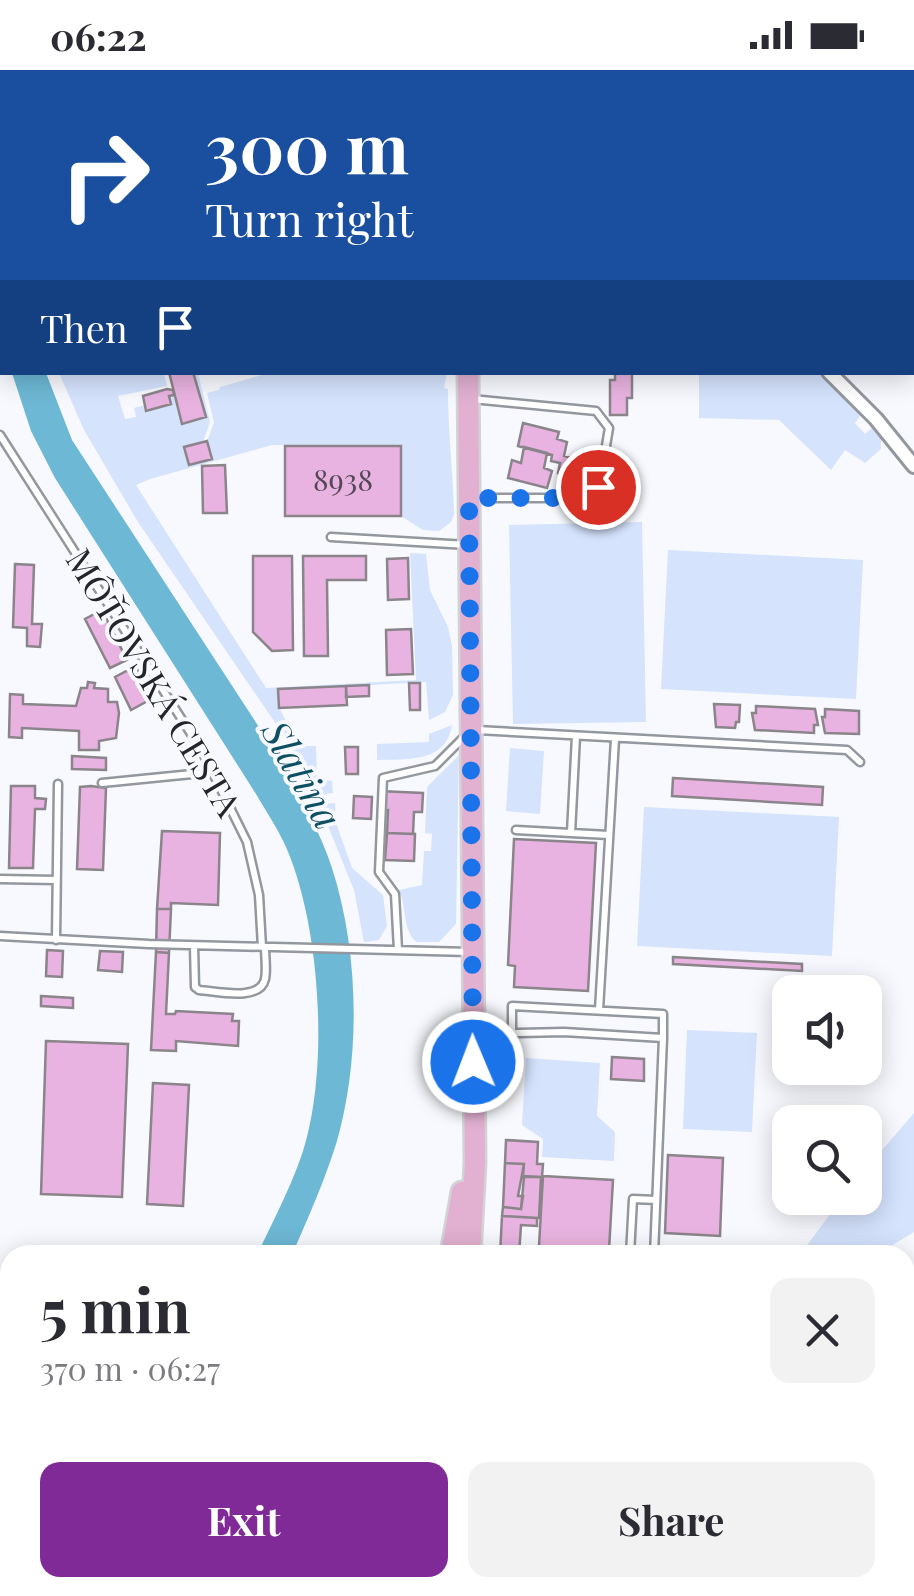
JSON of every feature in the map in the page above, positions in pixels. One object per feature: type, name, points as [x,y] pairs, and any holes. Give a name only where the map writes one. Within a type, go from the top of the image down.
[{"type":"main road","points":[[468,375],[476,1163],[471,1245]]},
{"type":"main road","points":[[453,1245],[474,1116]]},
{"type":"street","points":[[831,375],[876,419],[914,466]]},
{"type":"lane","points":[[468,399],[596,411],[608,428],[598,487],[584,498],[469,498]]},
{"type":"lane","name":"MÔŤOVSKÁ CESTA","points":[[0,436],[107,598],[212,772],[247,842],[259,895],[266,978],[262,986],[254,992],[199,990],[194,982],[194,946]]},
{"type":"lane","points":[[331,537],[469,545]]},
{"type":"lane","points":[[398,950],[395,894],[379,872],[383,778],[435,766],[470,730],[847,750],[860,762]]},
{"type":"lane","points":[[571,833],[576,736]]},
{"type":"lane","points":[[599,1010],[615,739]]},
{"type":"lane","points":[[102,783],[212,772]]},
{"type":"lane","points":[[56,940],[58,784]]},
{"type":"lane","points":[[516,830],[609,835]]},
{"type":"lane","points":[[0,879],[56,880]]},
{"type":"lane","points":[[0,936],[194,946],[472,952]]},
{"type":"lane","points":[[512,1034],[512,1006],[663,1014],[654,1245]]},
{"type":"lane","points":[[472,1034],[564,1032],[663,1038]]},
{"type":"lane","points":[[631,1245],[634,1199],[656,1200]]},
{"type":"shaded area","points":[[60,375],[164,375],[167,386],[118,396],[125,419],[136,417],[134,408],[146,405],[148,410],[171,404],[169,396],[174,395],[183,424],[206,417],[194,375],[198,375],[210,422],[203,442],[184,447],[190,465],[212,459],[207,441],[214,423],[207,393],[220,387],[262,375],[447,375],[444,388],[448,389],[454,514],[451,522],[439,531],[423,530],[401,516],[401,446],[272,445],[136,485],[266,688],[416,680],[410,553],[426,554],[430,590],[448,627],[452,646],[453,695],[445,712],[429,720],[426,682],[278,690],[279,708],[300,746],[316,746],[317,780],[332,781],[333,793],[325,794],[326,804],[335,803],[336,823],[352,868],[383,895],[387,926],[379,940],[364,942],[354,890],[302,762],[138,522],[84,430]]},
{"type":"shaded area","points":[[699,375],[827,375],[860,416],[855,423],[865,434],[872,428],[881,437],[881,449],[865,463],[845,450],[831,470],[779,420],[699,418]]},
{"type":"shaded area","points":[[642,522],[646,722],[513,724],[509,525]]},
{"type":"shaded area","points":[[668,550],[863,560],[856,699],[661,689]]},
{"type":"shaded area","points":[[452,725],[448,737],[434,753],[413,759],[377,760],[377,744],[429,742],[429,734]]},
{"type":"shaded area","points":[[510,748],[544,751],[540,814],[506,811]]},
{"type":"shaded area","points":[[459,755],[456,924],[439,942],[416,942],[399,890],[422,885],[424,851],[431,851],[432,834],[425,833],[427,787]]},
{"type":"shaded area","points":[[644,807],[839,817],[832,956],[637,946]]},
{"type":"shaded area","points":[[687,1030],[757,1033],[752,1132],[683,1129]]},
{"type":"shaded area","points":[[526,1058],[600,1063],[597,1116],[615,1132],[614,1161],[542,1157],[543,1139],[522,1125]]},
{"type":"shaded area","points":[[914,1113],[914,1232],[893,1245],[807,1245],[829,1215],[882,1215],[882,1150]]},
{"type":"water","points":[[13,375],[47,375],[72,440],[283,764],[332,868],[352,969],[350,1074],[337,1141],[296,1245],[262,1245],[301,1157],[316,1085],[318,1001],[314,958],[298,880],[283,840],[256,794],[55,478],[31,431]]},
{"type":"building","points":[[170,375],[194,375],[206,417],[182,424]]},
{"type":"building","points":[[615,375],[632,375],[627,415],[610,415],[610,380],[615,380]]},
{"type":"building","points":[[173,390],[174,395],[169,396],[171,404],[146,411],[143,396]]},
{"type":"building","points":[[523,423],[559,432],[557,439],[567,442],[564,456],[581,461],[576,478],[558,473],[560,463],[551,461],[552,455],[518,446]]},
{"type":"building","points":[[207,441],[212,459],[189,465],[184,447]]},
{"type":"building","points":[[285,446],[401,446],[401,516],[285,516]]},
{"type":"building","points":[[524,447],[547,453],[544,468],[552,471],[547,488],[508,478],[512,460],[521,463]]},
{"type":"building","points":[[225,465],[227,513],[203,513],[202,466]]},
{"type":"building","points":[[253,556],[292,556],[293,650],[272,651],[253,632]]},
{"type":"building","points":[[303,556],[366,556],[366,580],[327,580],[328,656],[304,656]]},
{"type":"building","points":[[408,558],[409,599],[388,600],[387,559]]},
{"type":"building","points":[[15,564],[34,565],[32,624],[42,624],[40,647],[27,646],[27,628],[13,627]]},
{"type":"building","points":[[102,610],[127,660],[110,668],[85,619]]},
{"type":"building","points":[[411,629],[413,674],[387,675],[386,630]]},
{"type":"building","points":[[136,666],[153,698],[131,710],[115,677]]},
{"type":"building","points":[[88,682],[95,683],[94,688],[108,689],[108,702],[117,702],[119,713],[116,738],[99,741],[99,750],[79,750],[79,731],[22,728],[22,738],[9,737],[10,694],[23,695],[23,704],[76,706],[81,688],[87,688]]},
{"type":"building","points":[[409,683],[420,683],[420,710],[410,710]]},
{"type":"building","points":[[369,685],[369,696],[346,697],[346,686]]},
{"type":"building","points":[[346,686],[347,705],[279,708],[278,689]]},
{"type":"building","points":[[714,704],[740,705],[735,728],[716,727]]},
{"type":"building","points":[[756,706],[815,709],[818,725],[814,725],[814,733],[755,730],[752,713],[756,713]]},
{"type":"building","points":[[825,709],[859,711],[859,734],[825,733]]},
{"type":"building","points":[[345,747],[358,747],[358,774],[346,774]]},
{"type":"building","points":[[72,756],[106,758],[106,770],[72,769]]},
{"type":"building","points":[[673,778],[823,787],[822,805],[672,796]]},
{"type":"building","points":[[11,786],[35,786],[35,798],[46,799],[45,809],[35,809],[33,868],[9,868]]},
{"type":"building","points":[[80,787],[106,788],[103,870],[77,869]]},
{"type":"building","points":[[379,791],[423,793],[422,812],[414,812],[413,834],[387,833],[388,810],[378,810]]},
{"type":"building","points":[[354,796],[372,797],[371,819],[353,818]]},
{"type":"building","points":[[162,831],[220,833],[218,905],[171,903],[171,909],[157,909]]},
{"type":"building","points":[[387,833],[415,834],[414,861],[385,860]]},
{"type":"building","points":[[514,839],[596,843],[588,991],[514,987],[515,966],[508,965]]},
{"type":"building","points":[[157,909],[171,909],[169,953],[156,952]]},
{"type":"building","points":[[47,950],[63,951],[62,977],[46,976]]},
{"type":"building","points":[[100,951],[123,952],[122,972],[98,970]]},
{"type":"building","points":[[156,952],[169,953],[166,1014],[233,1014],[232,1021],[239,1021],[238,1046],[176,1041],[176,1051],[151,1050]]},
{"type":"building","points":[[673,957],[802,964],[802,971],[673,964]]},
{"type":"building","points":[[41,996],[73,998],[73,1008],[41,1006]]},
{"type":"building","points":[[46,1041],[128,1044],[122,1197],[41,1194]]},
{"type":"building","points":[[612,1057],[644,1059],[644,1081],[611,1079]]},
{"type":"building","points":[[153,1083],[189,1085],[183,1206],[147,1204]]},
{"type":"building","points":[[506,1140],[538,1142],[537,1164],[543,1164],[542,1177],[523,1176],[524,1164],[505,1163]]},
{"type":"building","points":[[668,1155],[723,1158],[720,1236],[665,1233]]},
{"type":"building","points":[[505,1163],[524,1164],[518,1196],[523,1196],[521,1209],[503,1207]]},
{"type":"building","points":[[543,1176],[613,1180],[609,1245],[539,1245]]},
{"type":"building","points":[[524,1177],[541,1177],[539,1218],[502,1216],[503,1207],[521,1209]]},
{"type":"building","points":[[502,1216],[537,1218],[537,1226],[521,1225],[520,1245],[501,1245]]},
{"type":"route","points":[[473,1062],[469,498],[584,498],[598,487]]},
{"type":"water label","name":"Slatina","points":[[301,775]]}]
